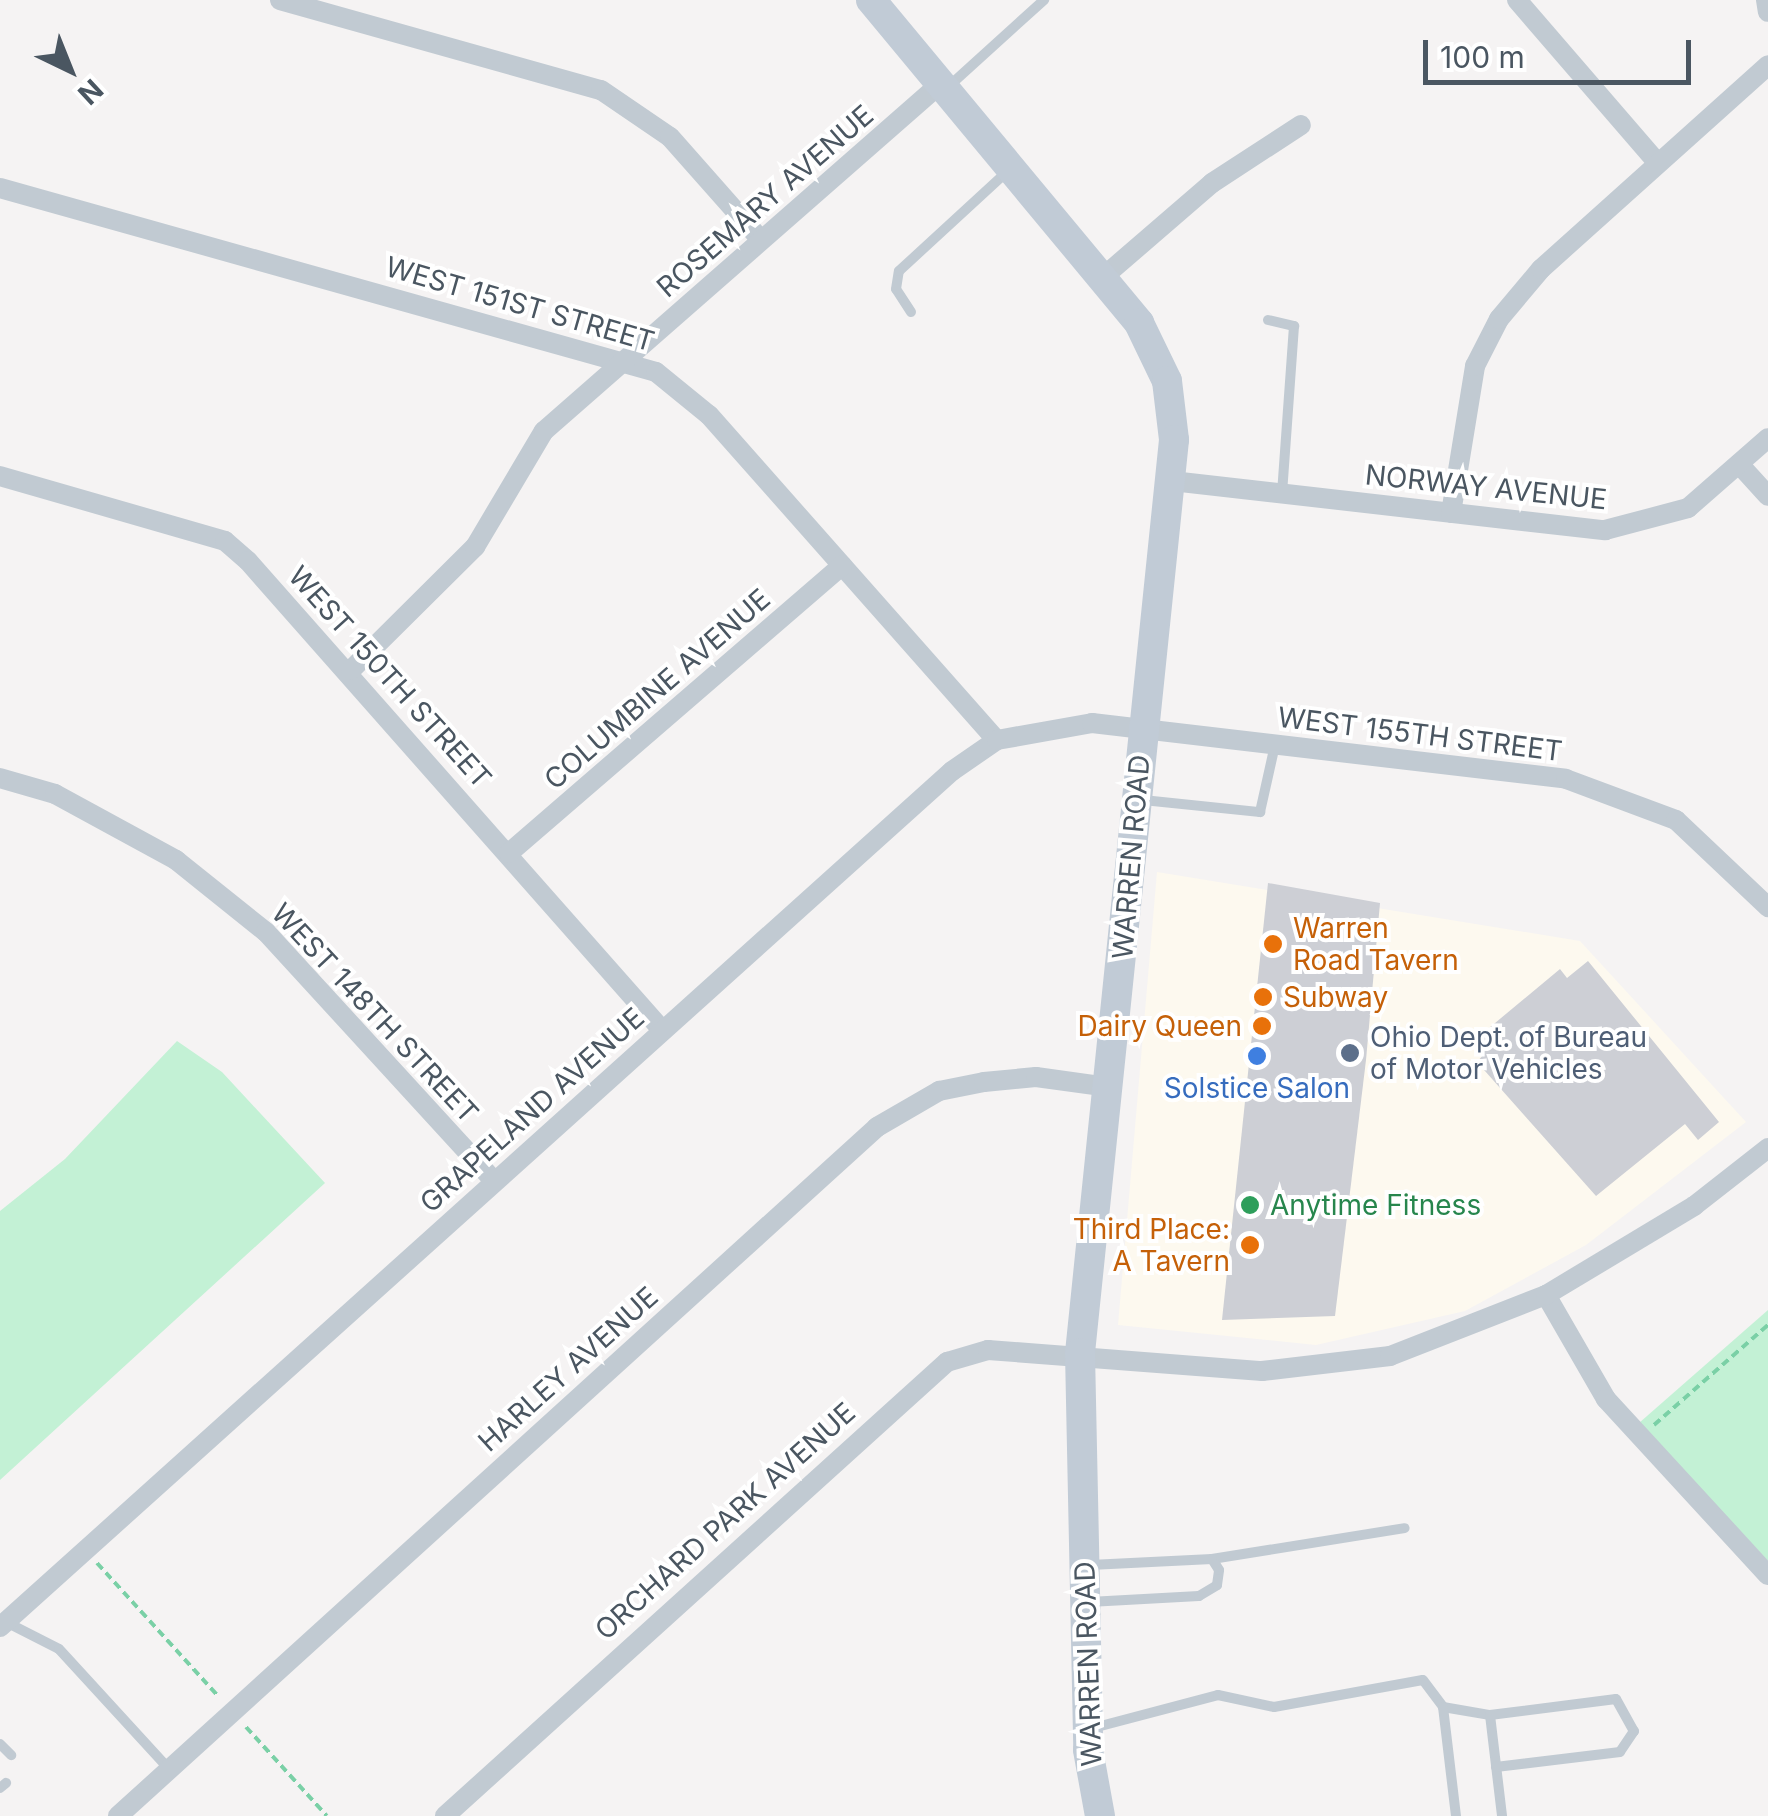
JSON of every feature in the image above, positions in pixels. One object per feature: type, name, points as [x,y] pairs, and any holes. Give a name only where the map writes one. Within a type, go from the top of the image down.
[{"type":"main road","name":"WARREN ROAD","points":[[871,0],[1139,322],[1167,381],[1172,480],[1080,1353],[1088,1728],[1100,1816]]},
{"type":"street","points":[[280,0],[601,90],[670,137],[761,240]]},
{"type":"street","points":[[1517,0],[1657,162]]},
{"type":"street","points":[[1766,0],[1768,12]]},
{"type":"street","points":[[1451,513],[1475,366],[1500,320],[1657,162],[1768,64]]},
{"type":"street","name":"ROSEMARY AVENUE","points":[[350,670],[475,547],[544,431],[941,88]]},
{"type":"street","points":[[1102,278],[1212,183],[1300,125]]},
{"type":"street","name":"WEST 151ST STREET","points":[[0,188],[626,359],[708,415],[997,740]]},
{"type":"street","name":"NORWAY AVENUE","points":[[1172,480],[1605,530],[1688,508],[1768,438]]},
{"type":"street","points":[[1740,464],[1768,496]]},
{"type":"street","name":"WEST 150TH STREET","points":[[0,476],[225,541],[350,670],[662,1030]]},
{"type":"street","name":"COLUMBINE AVENUE","points":[[509,853],[842,566]]},
{"type":"street","name":"GRAPELAND AVENUE","points":[[3,1625],[493,1180],[997,740],[1078,724],[1144,730]]},
{"type":"street","name":"WEST 155TH STREET","points":[[1144,730],[1500,768],[1605,790],[1711,843],[1768,908]]},
{"type":"street","name":"WEST 148TH STREET","points":[[0,778],[55,794],[176,860],[266,932],[493,1180]]},
{"type":"street","name":"HARLEY AVENUE","points":[[118,1816],[877,1127],[940,1091],[984,1082],[1036,1076],[1109,1087]]},
{"type":"street","name":"ORCHARD PARK AVENUE","points":[[445,1816],[917,1383],[988,1350],[1329,1369],[1447,1338],[1546,1295],[1694,1206],[1768,1148]]},
{"type":"street","points":[[1546,1295],[1606,1399],[1768,1575]]},
{"type":"lane","points":[[941,88],[1044,0]]},
{"type":"lane","points":[[911,312],[896,289],[899,270],[1010,169]]},
{"type":"lane","points":[[1268,320],[1294,326],[1282,493]]},
{"type":"lane","points":[[1137,800],[1260,812],[1276,744]]},
{"type":"lane","points":[[1084,1566],[1212,1559],[1404,1528]]},
{"type":"lane","points":[[1085,1602],[1199,1596],[1217,1585],[1212,1559]]},
{"type":"lane","points":[[3,1625],[59,1648],[170,1770]]},
{"type":"lane","points":[[1088,1728],[1218,1695],[1274,1707],[1424,1680],[1443,1707],[1456,1816]]},
{"type":"lane","points":[[1443,1707],[1490,1715],[1616,1699],[1634,1731],[1620,1752],[1496,1767]]},
{"type":"lane","points":[[1490,1715],[1502,1816]]},
{"type":"lane","points":[[0,1744],[10,1756]]},
{"type":"path","points":[[1654,1425],[1768,1325]]},
{"type":"path","points":[[96,1562],[218,1696]]},
{"type":"path","points":[[241,1721],[328,1816]]},
{"type":"shaded area","points":[[1157,872],[1580,941],[1746,1122],[1586,1245],[1465,1311],[1316,1345],[1118,1325]]},
{"type":"green space","points":[[177,1041],[222,1072],[325,1183],[0,1480],[0,1211],[65,1159]]},
{"type":"green space","points":[[1768,1310],[1768,1561],[1639,1423]]},
{"type":"building","points":[[1268,883],[1380,903],[1366,1060],[1335,1316],[1222,1320]]},
{"type":"building","points":[[1588,961],[1719,1122],[1698,1140],[1685,1124],[1596,1196],[1477,1062],[1483,1055],[1471,1043],[1560,969],[1567,978]]},
{"type":"place","name":"Warren Road Tavern","points":[[1273,944]]},
{"type":"place","name":"Subway","points":[[1263,997]]},
{"type":"place","name":"Dairy Queen","points":[[1262,1026]]},
{"type":"place","name":"Ohio Dept. of Bureau of Motor Vehicles","points":[[1350,1053]]},
{"type":"place","name":"Solstice Salon","points":[[1257,1056]]},
{"type":"place","name":"Anytime Fitness","points":[[1250,1205]]},
{"type":"place","name":"Third Place: A Tavern","points":[[1250,1245]]}]
